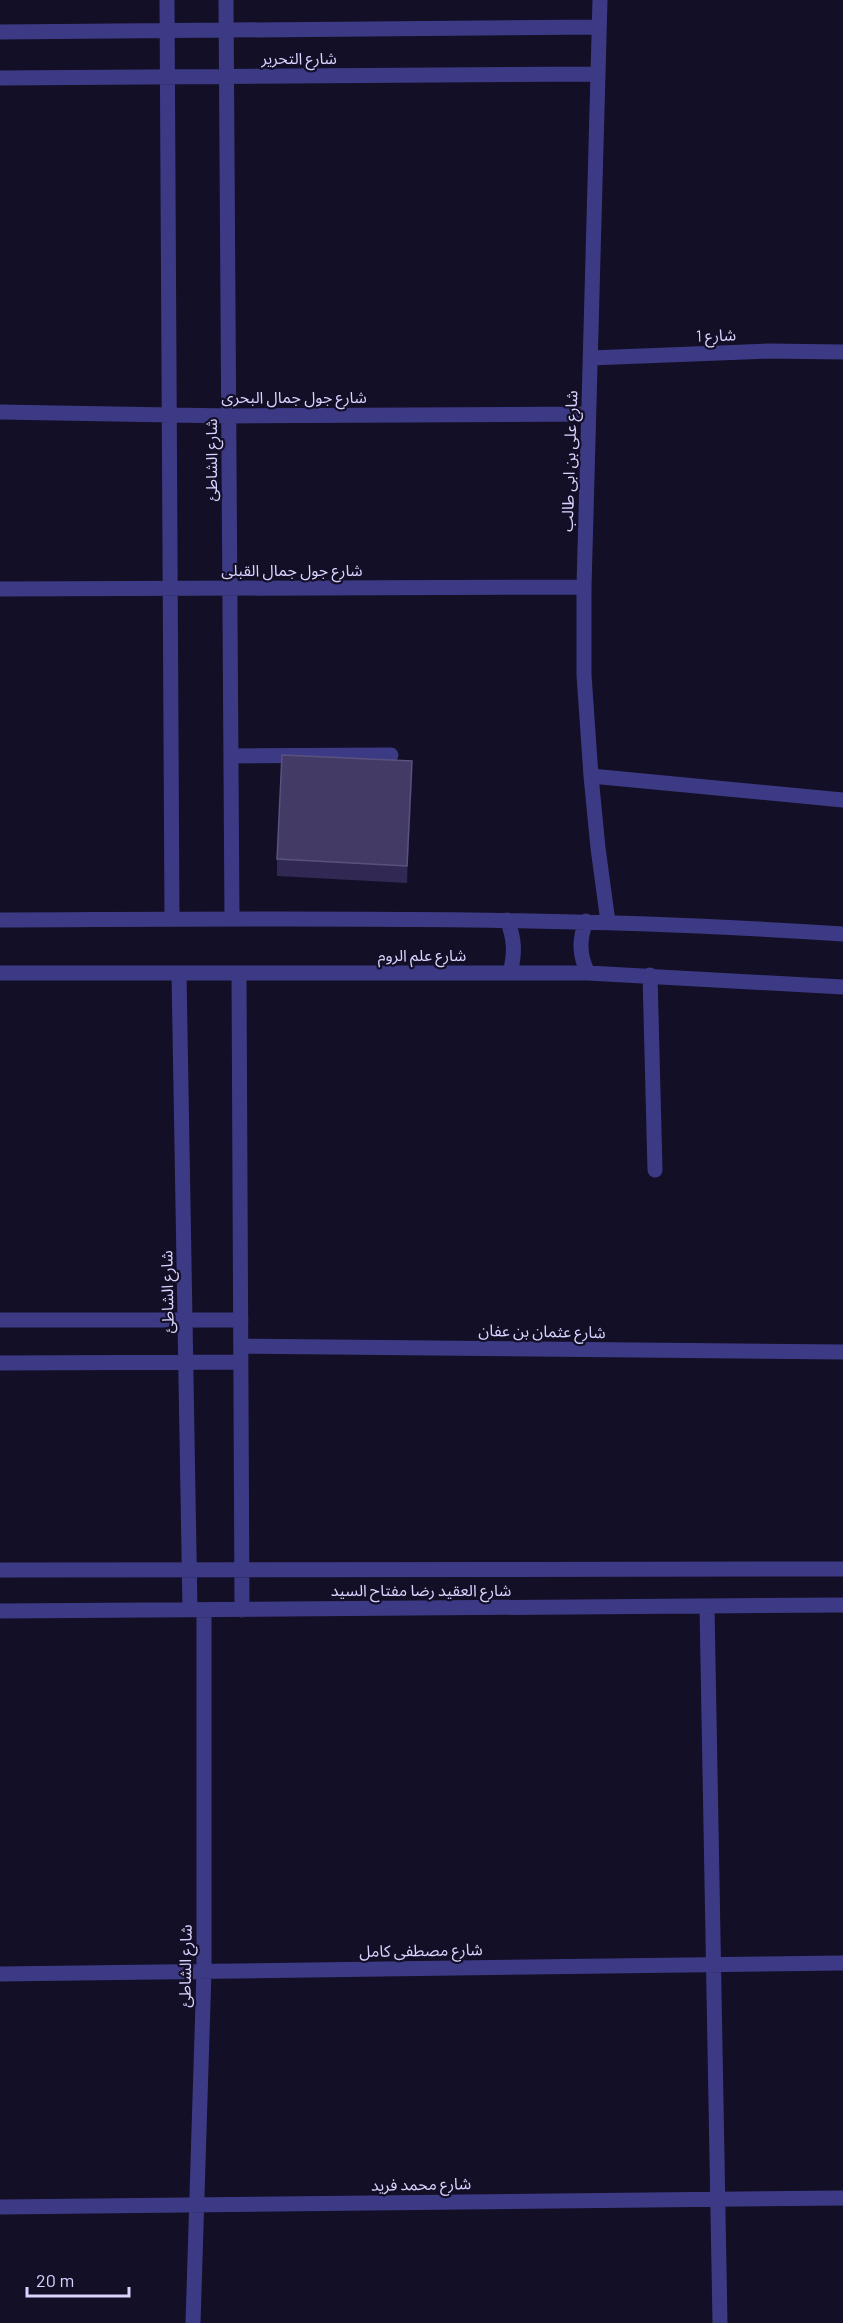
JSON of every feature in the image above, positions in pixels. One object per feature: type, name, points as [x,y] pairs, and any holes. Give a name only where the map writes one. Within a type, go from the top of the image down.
[{"type":"street","points":[[167,0],[172,919]]},
{"type":"street","name":"شارع الشاطئ","points":[[226,0],[232,919]]},
{"type":"street","name":"شارع على بن ابى طالب","points":[[600,0],[588,414],[584,675],[591,776],[608,922]]},
{"type":"street","name":"شارع التحرير","points":[[0,32],[599,27]]},
{"type":"street","name":"شارع التحرير","points":[[0,78],[598,74]]},
{"type":"street","name":"شارع 1","points":[[590,358],[768,351],[843,352]]},
{"type":"street","name":"شارع جول جمال البحرى","points":[[0,412],[229,416],[588,414]]},
{"type":"street","name":"شارع جول جمال القبلى","points":[[0,589],[584,587]]},
{"type":"street","points":[[231,756],[391,755]]},
{"type":"street","points":[[591,776],[843,800]]},
{"type":"street","points":[[0,920],[586,921],[728,926],[843,934]]},
{"type":"street","points":[[507,920],[512,930],[514,952],[510,973]]},
{"type":"street","points":[[586,921],[582,931],[581,952],[588,973]]},
{"type":"street","name":"شارع علم الروم","points":[[0,973],[588,973],[843,987]]},
{"type":"street","name":"شارع الشاطئ","points":[[179,973],[190,1569],[197,1610],[204,1971],[193,2323]]},
{"type":"street","points":[[239,973],[242,1610]]},
{"type":"street","points":[[650,975],[655,1170]]},
{"type":"street","points":[[0,1320],[241,1320]]},
{"type":"street","name":"شارع عثمان بن عفان","points":[[0,1363],[186,1362],[241,1354],[843,1352]]},
{"type":"street","name":"شارع العقيد رضا مفتاح السيد","points":[[0,1570],[843,1569]]},
{"type":"street","name":"شارع العقيد رضا مفتاح السيد","points":[[0,1611],[843,1605]]},
{"type":"street","points":[[707,1606],[720,2323]]},
{"type":"street","name":"شارع مصطفى كامل","points":[[0,1974],[843,1963]]},
{"type":"street","name":"شارع محمد فريد","points":[[0,2207],[843,2198]]},
{"type":"building","points":[[282,755],[412,761],[407,866],[277,859]]}]
